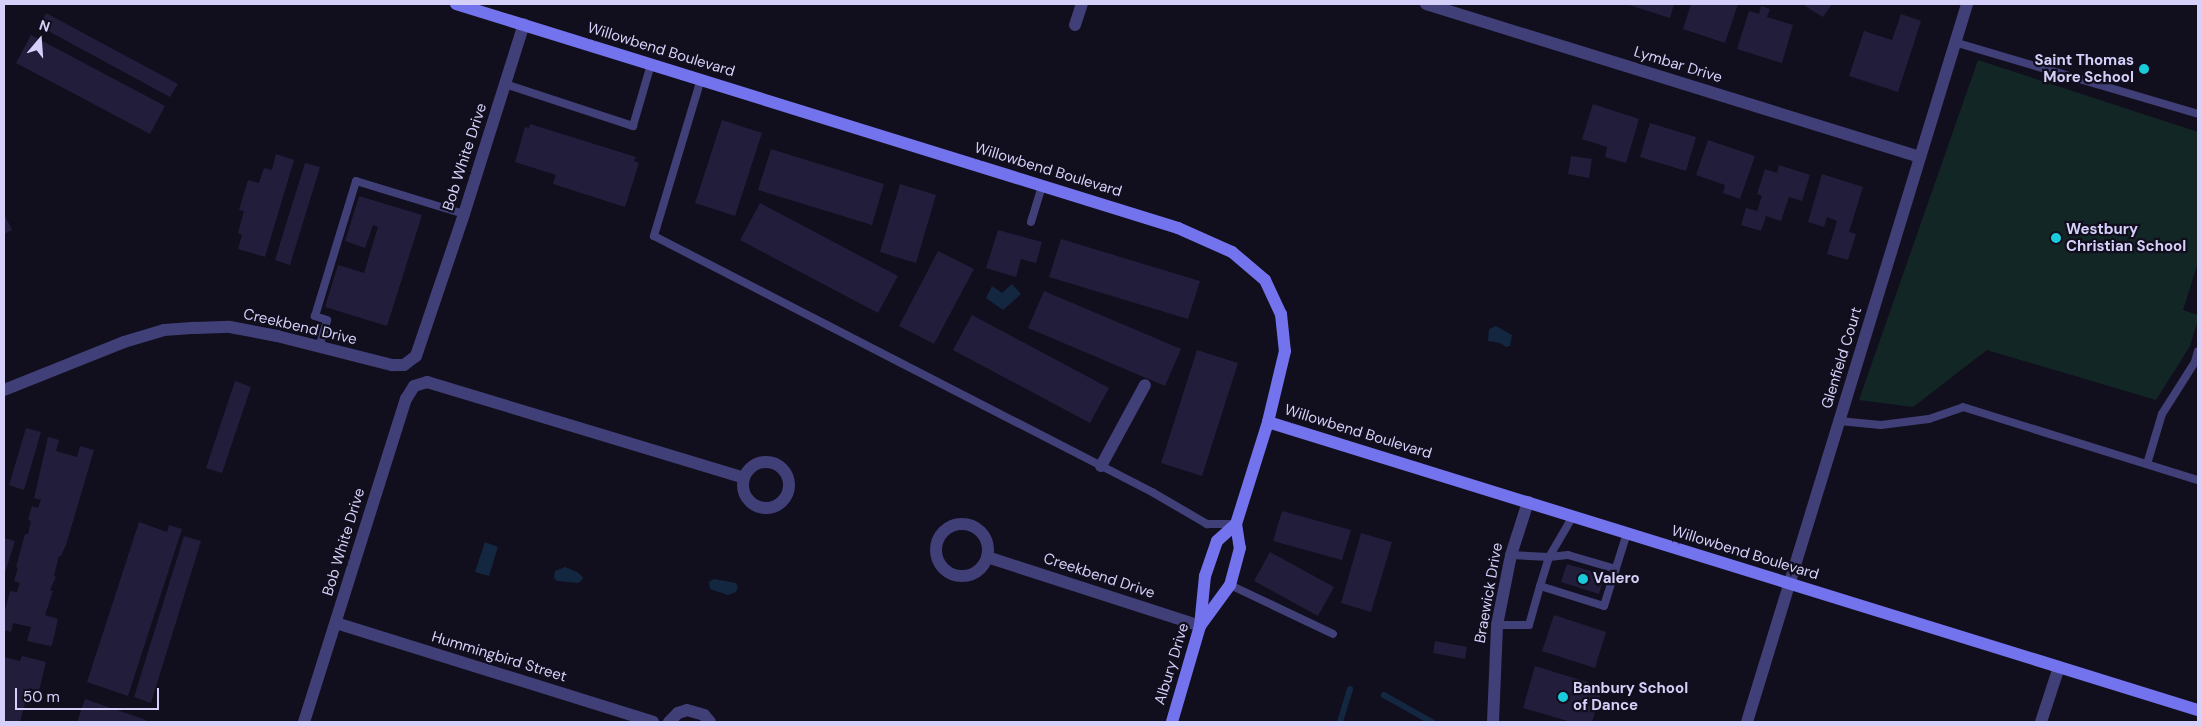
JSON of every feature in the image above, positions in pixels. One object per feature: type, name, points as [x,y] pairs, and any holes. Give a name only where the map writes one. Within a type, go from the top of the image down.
[{"type":"street","name":"Willowbend Boulevard","points":[[456,4],[1178,228],[1232,252],[1264,280],[1282,314],[1285,351],[1268,422],[2198,710]]},
{"type":"street","points":[[1075,25],[1082,4]]},
{"type":"street","name":"Lymbar Drive","points":[[1426,4],[1920,157]]},
{"type":"street","name":"Glenfield Court","points":[[1747,722],[1967,4]]},
{"type":"street","name":"Bob White Drive","points":[[416,356],[464,214],[524,24]]},
{"type":"street","name":"Creekbend Drive","points":[[4,390],[124,342],[164,330],[230,327],[392,365],[404,365],[416,356]]},
{"type":"street","name":"Bob White Drive","points":[[304,722],[406,399],[414,386],[427,382],[744,478]]},
{"type":"street","points":[[1101,466],[1145,385]]},
{"type":"street","name":"Albury Drive","points":[[1172,722],[1200,626],[1230,585],[1240,548],[1236,524],[1268,422]]},
{"type":"street","name":"Braewick Drive","points":[[1493,722],[1497,625],[1511,555],[1528,502]]},
{"type":"street","points":[[960,524],[970,525],[979,530],[986,538],[989,548],[987,558],[983,567],[974,573],[965,576],[955,575],[946,570],[939,562],[936,552],[938,542],[942,533],[950,527],[960,524]]},
{"type":"street","points":[[1200,626],[1205,576],[1217,541],[1236,524]]},
{"type":"street","name":"Creekbend Drive","points":[[987,558],[1200,626]]},
{"type":"street","name":"Hummingbird Street","points":[[336,623],[653,722]]},
{"type":"street","points":[[2040,722],[2059,667]]},
{"type":"street","points":[[669,722],[678,713],[687,710],[696,711],[704,715],[710,722]]},
{"type":"lane","points":[[1954,42],[2198,114]]},
{"type":"lane","points":[[505,84],[633,126],[651,64]]},
{"type":"lane","points":[[701,79],[654,236],[1101,466],[1207,524],[1236,524]]},
{"type":"lane","points":[[320,347],[328,320],[315,316],[356,180],[464,214]]},
{"type":"lane","points":[[1031,222],[1042,186]]},
{"type":"lane","points":[[2147,464],[2162,414],[2197,363],[2198,351]]},
{"type":"lane","points":[[1840,421],[1881,425],[1929,419],[1963,407],[2198,480]]},
{"type":"lane","points":[[1497,625],[1529,625],[1549,557],[1573,516]]},
{"type":"lane","points":[[1540,586],[1604,606],[1627,534]]},
{"type":"lane","points":[[1511,555],[1549,557],[1568,555],[1616,569]]},
{"type":"lane","points":[[1230,585],[1333,634]]},
{"type":"green space","name":"Westbury Christian School","points":[[1978,60],[2198,132],[2198,262],[2183,310],[2198,315],[2198,320],[2190,346],[2156,400],[1987,350],[1913,407],[1859,400]]},
{"type":"water","points":[[1012,284],[1021,294],[1003,310],[986,298],[992,286],[1002,293]]},
{"type":"water","points":[[1496,326],[1512,335],[1510,346],[1506,347],[1500,343],[1488,341],[1489,329]]},
{"type":"water","points":[[485,542],[498,547],[489,576],[475,572]]},
{"type":"water","points":[[565,567],[577,572],[583,577],[582,580],[578,583],[557,581],[554,578],[555,571]]},
{"type":"water","points":[[714,579],[736,583],[738,587],[736,592],[728,595],[710,589],[709,582]]},
{"type":"building","points":[[1626,4],[1674,4],[1670,18]]},
{"type":"building","points":[[1691,4],[1738,4],[1725,43],[1683,29]]},
{"type":"building","points":[[1806,4],[1832,4],[1823,17],[1805,6]]},
{"type":"building","points":[[1761,6],[1770,9],[1767,17],[1793,25],[1782,63],[1737,49],[1749,11],[1759,14]]},
{"type":"building","points":[[46,13],[178,84],[170,97],[39,26]]},
{"type":"building","points":[[1901,14],[1921,21],[1898,92],[1849,76],[1864,31],[1892,40]]},
{"type":"building","points":[[31,35],[165,106],[150,134],[16,63]]},
{"type":"building","points":[[1593,104],[1639,119],[1626,163],[1605,157],[1607,147],[1582,139]]},
{"type":"building","points":[[722,120],[762,133],[735,216],[695,203]]},
{"type":"building","points":[[1650,123],[1696,137],[1686,171],[1640,157]]},
{"type":"building","points":[[530,124],[636,157],[634,161],[639,163],[625,207],[553,184],[556,175],[515,162],[525,127],[529,128]]},
{"type":"building","points":[[1708,140],[1755,156],[1740,199],[1723,193],[1725,185],[1696,175]]},
{"type":"building","points":[[771,149],[884,184],[872,225],[758,190]]},
{"type":"building","points":[[276,154],[294,160],[265,257],[238,249],[242,235],[238,233],[244,211],[239,210],[248,180],[259,183],[264,168],[272,170]]},
{"type":"building","points":[[1571,156],[1592,159],[1589,178],[1568,174]]},
{"type":"building","points":[[305,163],[320,167],[290,265],[275,260]]},
{"type":"building","points":[[1779,165],[1810,175],[1802,201],[1789,197],[1781,221],[1766,216],[1761,231],[1741,225],[1746,208],[1757,211],[1762,196],[1757,194],[1765,169],[1777,173]]},
{"type":"building","points":[[1822,174],[1863,187],[1849,232],[1856,234],[1848,260],[1827,254],[1837,221],[1827,217],[1824,227],[1808,222]]},
{"type":"building","points":[[900,184],[936,195],[916,263],[880,252]]},
{"type":"building","points":[[359,196],[422,215],[387,326],[325,307],[338,265],[364,273],[378,227],[373,225],[365,248],[345,241]]},
{"type":"building","points":[[760,203],[898,276],[878,313],[740,240]]},
{"type":"building","points":[[4,214],[12,230],[4,234]]},
{"type":"building","points":[[998,230],[1042,242],[1036,263],[1021,259],[1016,277],[986,268]]},
{"type":"building","points":[[1061,239],[1200,281],[1188,319],[1049,277]]},
{"type":"building","points":[[938,251],[974,269],[934,344],[899,326]]},
{"type":"building","points":[[1044,291],[1181,349],[1165,386],[1028,328]]},
{"type":"building","points":[[972,315],[1109,388],[1090,423],[953,350]]},
{"type":"building","points":[[1197,350],[1238,363],[1202,476],[1161,463]]},
{"type":"building","points":[[235,381],[251,387],[222,473],[206,468]]},
{"type":"building","points":[[26,428],[41,432],[24,490],[9,485]]},
{"type":"building","points":[[48,437],[59,440],[56,451],[77,457],[80,446],[94,450],[66,545],[61,556],[59,556],[54,576],[56,577],[50,590],[53,591],[45,615],[58,619],[52,645],[50,646],[27,641],[31,627],[13,623],[11,632],[4,630],[4,614],[10,591],[17,592],[20,583],[14,581],[25,534],[28,534],[31,521],[28,520],[32,506],[38,508],[41,500],[34,498]]},
{"type":"building","points":[[1282,511],[1351,530],[1342,560],[1273,541]]},
{"type":"building","points":[[139,522],[167,532],[169,525],[182,529],[128,696],[87,682]]},
{"type":"building","points":[[1361,533],[1392,542],[1371,612],[1341,603]]},
{"type":"building","points":[[184,536],[201,541],[151,703],[134,697]]},
{"type":"building","points":[[4,538],[15,541],[4,576]]},
{"type":"building","points":[[1270,552],[1334,587],[1318,616],[1254,581]]},
{"type":"building","name":"Valero","points":[[1567,564],[1605,575],[1599,594],[1561,582]]},
{"type":"building","points":[[1554,615],[1606,632],[1595,668],[1542,651]]},
{"type":"building","points":[[1435,641],[1467,647],[1465,659],[1433,653]]},
{"type":"building","points":[[22,656],[46,662],[39,691],[29,688],[20,722],[4,722],[4,657],[20,661]]},
{"type":"building","name":"Banbury School of Dance","points":[[1535,666],[1603,687],[1592,722],[1571,722],[1523,708]]},
{"type":"building","points":[[85,699],[146,720],[146,722],[77,722]]},
{"type":"waterway","points":[[1340,722],[1350,690]]},
{"type":"waterway","points":[[1384,695],[1432,722]]},
{"type":"place","name":"Saint Thomas More School","points":[[2144,69]]},
{"type":"place","name":"Westbury Christian School","points":[[2056,238]]},
{"type":"place","name":"Valero","points":[[1583,579]]},
{"type":"place","name":"Banbury School of Dance","points":[[1563,697]]}]
